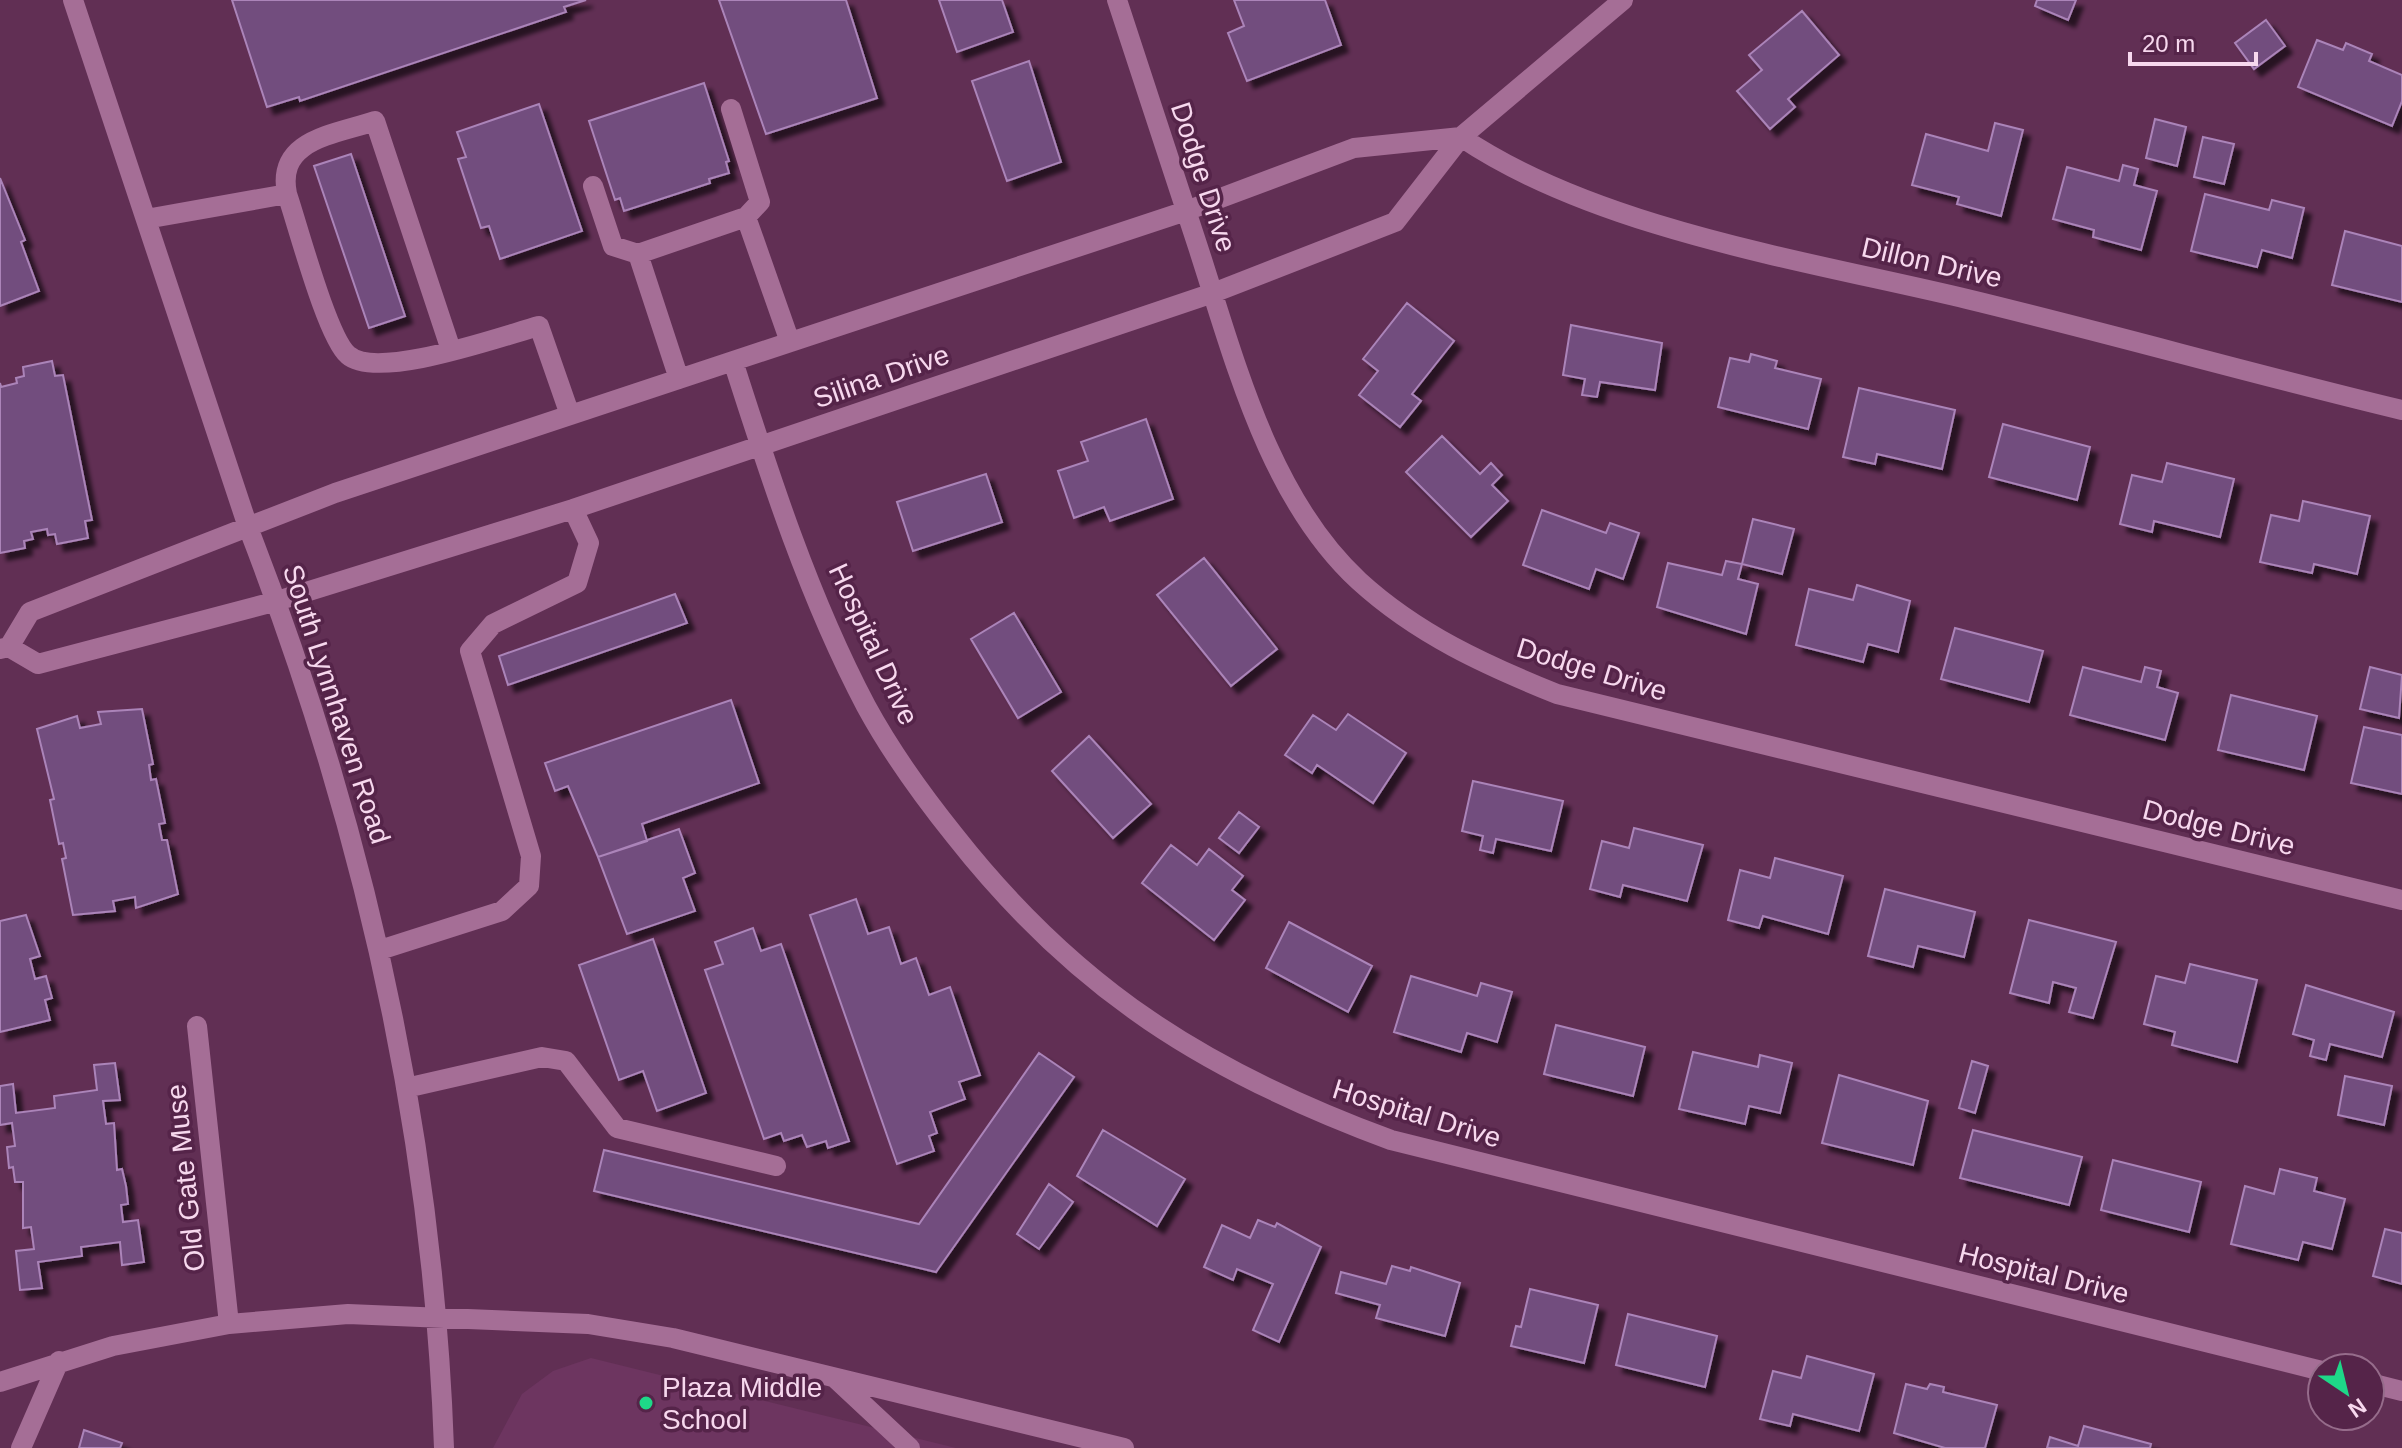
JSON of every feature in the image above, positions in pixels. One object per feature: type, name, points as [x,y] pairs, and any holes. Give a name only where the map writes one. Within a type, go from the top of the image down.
[{"type":"street","name":"South Lynnhaven Road","points":[[73,0],[248,527],[277,601],[354,844],[380,950],[419,1165],[437,1319],[444,1448]]},
{"type":"street","name":"Dodge Drive","points":[[1117,0],[1213,293],[1274,460],[1317,535],[1359,581],[1390,606],[1474,661],[1557,694],[2402,900]]},
{"type":"street","name":"Silina Drive","points":[[4,648],[38,664],[277,601],[760,447],[1213,293],[1395,222],[1461,137],[1623,0]]},
{"type":"street","points":[[593,186],[613,246],[638,254],[746,217],[760,202],[731,109]]},
{"type":"street","points":[[451,350],[375,121],[301,147],[287,161],[283,173],[287,194],[334,331],[348,355],[372,365],[399,363],[451,350],[539,326],[570,415]]},
{"type":"street","points":[[4,648],[30,612],[335,493],[1186,211],[1354,148],[1461,137]]},
{"type":"street","name":"Dillon Drive","points":[[1461,137],[1487,155],[1578,197],[1673,229],[2013,310],[2402,410]]},
{"type":"street","points":[[146,219],[287,194]]},
{"type":"street","points":[[746,217],[790,342]]},
{"type":"street","points":[[638,254],[679,379]]},
{"type":"street","name":"Hospital Drive","points":[[733,361],[760,447],[827,621],[867,706],[917,787],[997,889],[1046,941],[1115,998],[1222,1067],[1304,1108],[1391,1140],[2306,1367]]},
{"type":"street","points":[[380,950],[502,911],[529,886],[531,856],[470,651],[493,624],[577,583],[589,543],[573,509]]},
{"type":"street","name":"Old Gate Muse","points":[[197,1026],[229,1324]]},
{"type":"street","points":[[406,1088],[542,1057],[566,1061],[617,1128],[776,1166]]},
{"type":"street","points":[[0,1382],[59,1361],[229,1324],[348,1314],[588,1324],[673,1338],[1124,1448]]},
{"type":"street","points":[[21,1448],[59,1361]]},
{"type":"street","points":[[834,1376],[910,1448]]},
{"type":"shaded area","name":"Plaza Middle School","points":[[591,1358],[956,1448],[493,1448],[522,1394],[553,1371]]},
{"type":"building","points":[[232,0],[586,0],[564,7],[566,12],[300,101],[299,97],[267,107]]},
{"type":"building","points":[[719,0],[846,0],[877,98],[766,134]]},
{"type":"building","points":[[939,0],[1002,0],[1013,32],[957,52]]},
{"type":"building","points":[[1234,0],[1325,0],[1341,45],[1247,81],[1228,33],[1244,26]]},
{"type":"building","points":[[2037,0],[2076,0],[2068,20],[2035,6]]},
{"type":"building","points":[[1802,11],[1839,55],[1788,99],[1795,107],[1770,129],[1737,91],[1762,70],[1749,55]]},
{"type":"building","points":[[2266,20],[2285,46],[2254,69],[2235,43]]},
{"type":"building","points":[[2317,40],[2343,50],[2346,43],[2372,54],[2369,61],[2402,75],[2402,101],[2392,126],[2298,87]]},
{"type":"building","points":[[1029,61],[1061,162],[1007,181],[972,81]]},
{"type":"building","points":[[704,83],[729,161],[726,162],[729,173],[709,179],[710,183],[624,211],[620,198],[615,200],[589,121]]},
{"type":"building","points":[[539,104],[582,231],[500,259],[489,226],[481,228],[458,159],[466,157],[457,132]]},
{"type":"building","points":[[2155,119],[2186,127],[2177,166],[2146,158]]},
{"type":"building","points":[[1995,123],[2023,130],[2001,216],[1957,204],[1959,197],[1912,185],[1926,134],[1988,151]]},
{"type":"building","points":[[2203,137],[2234,144],[2224,184],[2194,177]]},
{"type":"building","points":[[351,154],[405,316],[369,328],[314,166]]},
{"type":"building","points":[[2123,165],[2138,169],[2134,185],[2157,191],[2141,250],[2093,237],[2094,230],[2053,219],[2067,167],[2119,181]]},
{"type":"building","points":[[0,178],[25,240],[21,242],[39,291],[0,306]]},
{"type":"building","points":[[2205,194],[2269,210],[2272,200],[2304,208],[2292,258],[2262,250],[2257,267],[2191,251]]},
{"type":"building","points":[[2345,231],[2402,246],[2402,302],[2332,285]]},
{"type":"building","points":[[1407,303],[1454,341],[1412,394],[1421,401],[1400,427],[1359,395],[1378,371],[1363,359]]},
{"type":"building","points":[[1571,325],[1662,343],[1655,390],[1600,382],[1597,397],[1582,395],[1585,379],[1563,375]]},
{"type":"building","points":[[1751,354],[1777,361],[1775,368],[1821,379],[1808,429],[1718,407],[1730,358],[1749,362]]},
{"type":"building","points":[[52,361],[55,376],[63,375],[92,520],[85,521],[88,538],[57,544],[55,534],[48,535],[47,529],[31,532],[33,539],[24,541],[25,548],[0,553],[0,383],[1,387],[17,383],[16,378],[24,376],[23,367]]},
{"type":"building","points":[[1859,388],[1955,410],[1942,469],[1877,454],[1875,464],[1843,457]]},
{"type":"building","points":[[1146,419],[1173,499],[1110,521],[1104,507],[1074,518],[1058,471],[1088,461],[1081,442]]},
{"type":"building","points":[[2003,424],[2090,447],[2077,500],[1989,477]]},
{"type":"building","points":[[1442,436],[1480,474],[1491,463],[1502,475],[1492,485],[1508,501],[1471,537],[1406,472]]},
{"type":"building","points":[[2167,463],[2234,479],[2220,537],[2154,521],[2152,532],[2120,524],[2132,475],[2162,482]]},
{"type":"building","points":[[986,474],[1002,522],[913,551],[897,502]]},
{"type":"building","points":[[2303,501],[2370,516],[2357,574],[2314,564],[2312,573],[2260,562],[2271,515],[2299,521]]},
{"type":"building","points":[[1542,510],[1606,533],[1610,523],[1639,533],[1623,579],[1596,569],[1589,589],[1523,565]]},
{"type":"building","points":[[1753,519],[1794,529],[1782,574],[1742,564]]},
{"type":"building","points":[[1204,558],[1277,649],[1231,686],[1157,595]]},
{"type":"building","points":[[1726,561],[1742,564],[1738,579],[1758,584],[1746,634],[1657,607],[1668,563],[1722,575]]},
{"type":"building","points":[[1857,585],[1910,601],[1898,652],[1868,644],[1863,662],[1796,645],[1809,589],[1853,600]]},
{"type":"building","points":[[675,594],[687,623],[508,685],[499,656]]},
{"type":"building","points":[[1014,613],[1061,692],[1018,718],[971,639]]},
{"type":"building","points":[[1955,628],[2043,651],[2029,702],[1941,679]]},
{"type":"building","points":[[2083,667],[2141,682],[2145,667],[2161,671],[2157,687],[2178,693],[2165,740],[2070,715]]},
{"type":"building","points":[[2370,667],[2402,675],[2399,718],[2360,709]]},
{"type":"building","points":[[2231,695],[2317,716],[2304,770],[2218,750]]},
{"type":"building","points":[[731,700],[759,783],[642,824],[647,841],[598,857],[568,786],[555,791],[545,763]]},
{"type":"building","points":[[142,709],[153,764],[149,765],[151,780],[156,779],[165,823],[159,824],[162,840],[167,840],[178,894],[136,908],[135,897],[113,901],[115,911],[73,915],[62,859],[66,858],[63,843],[59,844],[50,800],[54,799],[37,729],[77,716],[80,728],[101,724],[98,712]]},
{"type":"building","points":[[1348,714],[1406,753],[1373,803],[1317,765],[1312,773],[1285,755],[1313,715],[1336,730]]},
{"type":"building","points":[[2364,727],[2402,735],[2402,794],[2351,783]]},
{"type":"building","points":[[1089,736],[1151,804],[1113,838],[1052,771]]},
{"type":"building","points":[[1473,781],[1563,801],[1551,851],[1496,839],[1493,853],[1480,850],[1483,836],[1462,831]]},
{"type":"building","points":[[1239,812],[1259,827],[1239,853],[1219,838]]},
{"type":"building","points":[[1634,828],[1703,845],[1687,901],[1623,885],[1620,897],[1590,889],[1602,841],[1629,848]]},
{"type":"building","points":[[679,829],[695,873],[683,878],[695,911],[627,934],[598,857]]},
{"type":"building","points":[[1171,845],[1197,865],[1209,849],[1243,876],[1232,890],[1245,900],[1214,940],[1142,883]]},
{"type":"building","points":[[1775,858],[1843,876],[1828,934],[1763,916],[1759,928],[1728,920],[1740,870],[1770,878]]},
{"type":"building","points":[[1885,889],[1975,912],[1964,957],[1918,946],[1913,967],[1868,956]]},
{"type":"building","points":[[856,899],[868,934],[889,927],[901,964],[916,958],[929,995],[950,987],[980,1075],[959,1082],[965,1099],[930,1112],[937,1133],[929,1136],[934,1151],[897,1164],[810,915]]},
{"type":"building","points":[[26,915],[40,956],[30,959],[35,979],[46,976],[52,998],[45,1000],[50,1020],[0,1032],[0,921]]},
{"type":"building","points":[[2029,920],[2116,942],[2093,1018],[2069,1012],[2076,988],[2053,982],[2049,1003],[2010,993]]},
{"type":"building","points":[[1289,922],[1372,966],[1348,1012],[1266,968]]},
{"type":"building","points":[[753,928],[761,951],[781,944],[849,1141],[828,1148],[826,1141],[807,1147],[802,1135],[784,1141],[781,1133],[764,1139],[705,970],[723,964],[715,942]]},
{"type":"building","points":[[653,939],[706,1093],[657,1111],[643,1071],[619,1080],[579,965]]},
{"type":"building","points":[[2190,964],[2257,980],[2237,1062],[2172,1045],[2175,1032],[2144,1024],[2156,976],[2185,983]]},
{"type":"building","points":[[1411,976],[1477,996],[1481,983],[1512,992],[1497,1042],[1467,1033],[1461,1052],[1394,1032]]},
{"type":"building","points":[[2306,985],[2394,1012],[2382,1057],[2330,1044],[2326,1060],[2310,1056],[2314,1040],[2293,1034]]},
{"type":"building","points":[[1556,1025],[1645,1047],[1633,1096],[1544,1074]]},
{"type":"building","points":[[1693,1052],[1758,1067],[1760,1055],[1792,1063],[1780,1113],[1749,1106],[1745,1124],[1679,1109]]},
{"type":"building","points":[[1039,1053],[1074,1077],[936,1272],[594,1191],[604,1150],[919,1224]]},
{"type":"building","points":[[1972,1061],[1988,1066],[1975,1113],[1959,1108]]},
{"type":"building","points":[[115,1063],[120,1100],[103,1101],[106,1124],[114,1123],[117,1170],[122,1169],[126,1186],[128,1204],[121,1205],[123,1222],[138,1220],[144,1262],[122,1265],[120,1242],[81,1247],[82,1256],[38,1262],[42,1288],[20,1290],[16,1251],[34,1249],[31,1227],[23,1228],[23,1182],[15,1182],[13,1167],[9,1168],[7,1147],[15,1146],[12,1123],[0,1125],[0,1086],[13,1084],[16,1113],[55,1108],[54,1096],[97,1090],[94,1065]]},
{"type":"building","points":[[1839,1075],[1928,1101],[1913,1165],[1822,1143]]},
{"type":"building","points":[[2345,1076],[2392,1086],[2384,1125],[2338,1115]]},
{"type":"building","points":[[1103,1130],[1185,1179],[1157,1226],[1077,1176]]},
{"type":"building","points":[[1973,1130],[2082,1157],[2069,1205],[1960,1178]]},
{"type":"building","points":[[2113,1160],[2201,1182],[2189,1232],[2101,1210]]},
{"type":"building","points":[[2280,1169],[2317,1178],[2314,1191],[2345,1199],[2332,1249],[2303,1242],[2298,1260],[2231,1244],[2245,1186],[2274,1194]]},
{"type":"building","points":[[1049,1184],[1073,1202],[1039,1249],[1017,1234]]},
{"type":"building","points":[[1258,1220],[1275,1227],[1277,1223],[1321,1247],[1279,1342],[1253,1330],[1273,1284],[1237,1269],[1233,1280],[1204,1267],[1222,1225],[1250,1238]]},
{"type":"building","points":[[2385,1229],[2402,1233],[2402,1284],[2373,1276]]},
{"type":"building","points":[[1392,1266],[1410,1271],[1411,1267],[1460,1283],[1445,1336],[1376,1318],[1380,1305],[1336,1293],[1341,1272],[1386,1284]]},
{"type":"building","points":[[1530,1289],[1598,1305],[1584,1363],[1511,1346],[1516,1326],[1521,1327]]},
{"type":"building","points":[[1628,1314],[1717,1336],[1705,1387],[1616,1365]]},
{"type":"building","points":[[1807,1356],[1874,1374],[1859,1431],[1793,1414],[1790,1426],[1760,1419],[1773,1371],[1801,1378]]},
{"type":"building","points":[[1906,1384],[1927,1389],[1930,1384],[1944,1387],[1943,1392],[1997,1405],[1985,1448],[1945,1448],[1894,1433]]},
{"type":"building","points":[[2084,1426],[2151,1444],[2150,1448],[2047,1448],[2050,1437],[2078,1446]]},
{"type":"building","points":[[84,1430],[122,1443],[120,1448],[79,1448]]},
{"type":"place","name":"Plaza Middle School","points":[[646,1403]]}]
